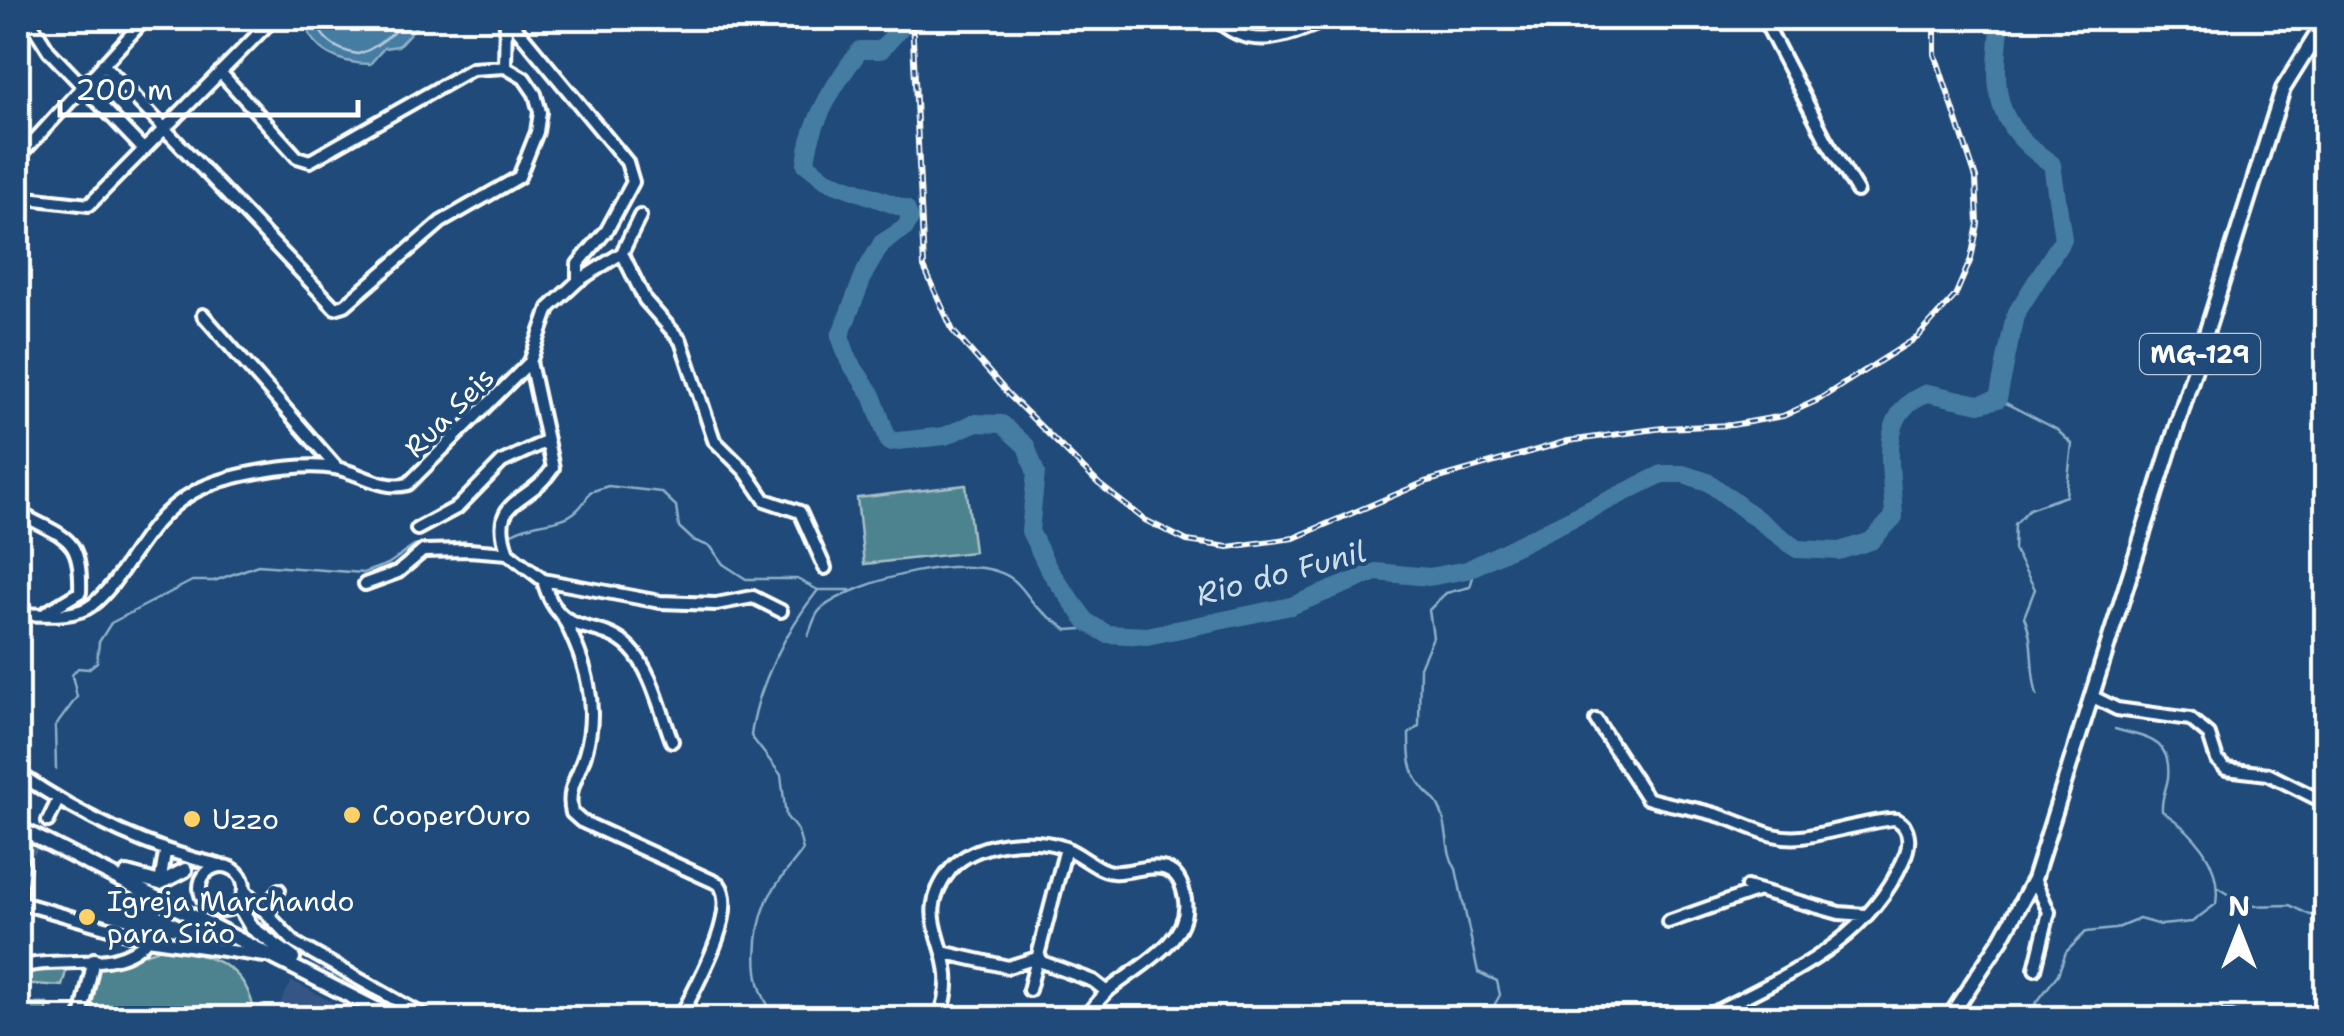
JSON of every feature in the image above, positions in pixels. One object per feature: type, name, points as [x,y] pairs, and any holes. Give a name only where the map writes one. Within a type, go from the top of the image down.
[{"type":"main road","name":"MG-129","points":[[1948,1018],[2002,938],[2034,879],[2283,89],[2326,20]]},
{"type":"main road","points":[[18,828],[394,1018]]},
{"type":"main road","points":[[78,857],[160,883],[185,870]]},
{"type":"main road","points":[[242,903],[262,936]]},
{"type":"main road","points":[[207,922],[262,936],[332,985]]},
{"type":"street","points":[[28,18],[49,51],[144,150]]},
{"type":"street","points":[[18,158],[146,18]]},
{"type":"street","points":[[506,66],[507,18]]},
{"type":"street","points":[[507,18],[632,172],[630,193],[578,264],[578,281]]},
{"type":"street","points":[[1215,18],[1242,36],[1264,40],[1332,18]]},
{"type":"street","points":[[1763,18],[1857,191]]},
{"type":"street","points":[[18,197],[89,205],[273,19]]},
{"type":"street","points":[[103,64],[335,308],[345,304],[441,222],[519,177],[537,132],[540,112],[524,78],[506,66],[472,68],[310,161],[297,157],[220,72]]},
{"type":"street","points":[[640,216],[622,252],[578,281],[549,308],[530,362],[553,468],[546,478],[515,500],[500,519],[499,529],[508,553],[543,580],[660,602],[716,604],[753,596],[782,611]]},
{"type":"street","points":[[622,252],[646,300],[681,340],[714,440],[745,471],[765,500],[800,512],[826,568]]},
{"type":"street","points":[[203,315],[338,468]]},
{"type":"street","name":"Rua Seis","points":[[338,468],[392,486],[408,484],[530,362]]},
{"type":"street","points":[[417,529],[458,507],[502,462],[545,442]]},
{"type":"street","points":[[18,614],[91,606],[139,540],[173,506],[197,490],[298,464],[338,468]]},
{"type":"street","points":[[18,512],[75,545],[81,559],[80,592],[41,614]]},
{"type":"street","points":[[365,584],[398,572],[423,551],[508,553]]},
{"type":"street","points":[[543,580],[550,603],[563,617],[586,669],[590,702],[585,756],[571,790],[572,813],[723,888],[718,935],[680,1018]]},
{"type":"street","points":[[563,617],[632,650],[672,742]]},
{"type":"street","points":[[2094,697],[2117,709],[2190,719],[2209,736],[2217,760],[2226,768],[2268,774],[2326,804]]},
{"type":"street","points":[[1596,720],[1647,798],[1725,817],[1776,838],[1840,832],[1889,818],[1900,822],[1909,838],[1892,884],[1865,915],[1800,971],[1704,1018]]},
{"type":"street","points":[[18,773],[58,800],[165,853],[241,874],[242,903]]},
{"type":"street","points":[[48,821],[58,800]]},
{"type":"street","points":[[939,1018],[950,988],[946,953],[930,910],[937,890],[962,858],[990,846],[1040,843],[1066,848],[1109,872],[1151,864],[1160,867],[1172,876],[1185,900],[1182,920],[1163,948],[1106,992],[1084,1018]]},
{"type":"street","points":[[1030,990],[1066,848]]},
{"type":"street","points":[[165,853],[200,884]]},
{"type":"street","points":[[160,883],[165,853]]},
{"type":"street","points":[[23,865],[18,902],[147,939],[276,957]]},
{"type":"street","points":[[219,865],[206,872],[200,894],[210,907],[225,910],[242,903]]},
{"type":"street","points":[[2034,879],[2049,912],[2035,968]]},
{"type":"street","points":[[1668,922],[1752,889],[1839,913],[1865,915]]},
{"type":"street","points":[[272,920],[270,902],[279,890]]},
{"type":"street","points":[[242,903],[272,920],[295,944],[428,1018]]},
{"type":"street","points":[[242,903],[272,920]]},
{"type":"street","points":[[18,968],[129,955],[147,939]]},
{"type":"street","points":[[946,953],[1008,967],[1040,959],[1093,981],[1106,992]]},
{"type":"street","points":[[82,1018],[94,959]]},
{"type":"street","points":[[2192,1018],[2232,1018]]},
{"type":"shaded area","points":[[292,981],[362,1018],[272,1018]]},
{"type":"green space","points":[[966,485],[974,552],[864,564],[857,498]]},
{"type":"green space","points":[[162,948],[210,958],[235,973],[245,984],[255,1018],[203,1018],[167,1008],[93,1014],[89,1006],[94,970]]},
{"type":"green space","points":[[26,968],[67,968],[62,986],[18,983],[18,973]]},
{"type":"green space","points":[[21,1003],[47,1004],[47,1018],[21,1018]]},
{"type":"water","points":[[300,18],[424,18],[398,46],[384,48],[370,64],[349,62],[329,54],[314,41],[306,22]]},
{"type":"waterway","name":"Rio do Funil","points":[[901,18],[904,24],[881,50],[860,50],[851,62],[825,103],[808,149],[806,164],[826,180],[906,209],[910,219],[905,228],[882,243],[865,272],[840,336],[849,361],[872,395],[889,442],[945,436],[974,423],[1002,424],[1026,446],[1036,473],[1030,531],[1049,570],[1087,622],[1107,634],[1147,636],[1291,606],[1376,572],[1429,577],[1467,570],[1662,474],[1683,474],[1708,482],[1797,549],[1839,551],[1871,541],[1894,517],[1890,445],[1900,414],[1928,393],[1979,404],[1998,399],[2015,315],[2063,239],[2052,164],[2016,133],[2000,101],[1997,64],[2001,18]]},
{"type":"waterway","points":[[1998,399],[2056,429],[2072,444],[2066,496],[2029,509],[2015,524],[2014,550],[2035,589],[2024,617],[2037,695]]},
{"type":"waterway","points":[[512,533],[566,517],[583,504],[590,492],[608,486],[661,492],[676,506],[679,527],[693,540],[711,547],[723,564],[746,579],[797,579],[818,590],[850,590]]},
{"type":"waterway","points":[[56,769],[55,727],[77,697],[72,675],[78,668],[88,669],[97,662],[99,642],[111,623],[192,581],[214,581],[258,565],[363,573],[388,564],[414,546],[466,541]]},
{"type":"waterway","points":[[808,636],[821,609],[860,588],[914,572],[969,567],[993,570],[1011,578],[1037,607],[1067,630],[1097,628]]},
{"type":"waterway","points":[[1476,567],[1470,587],[1446,593],[1429,610],[1433,637],[1420,667],[1419,726],[1409,734],[1409,741],[1415,776],[1442,815],[1478,972],[1497,981],[1500,995],[1487,1018]]},
{"type":"waterway","points":[[761,1018],[768,1005],[757,968],[759,926],[770,894],[803,850],[798,831],[786,816],[781,775],[751,736],[775,659],[818,590]]},
{"type":"waterway","points":[[2025,1018],[2058,974],[2066,952],[2086,932],[2115,929],[2139,919],[2161,925],[2192,922],[2216,904],[2215,875],[2204,850],[2162,811],[2168,778],[2166,755],[2154,742],[2115,729]]},
{"type":"waterway","points":[[2218,888],[2246,906],[2290,905],[2310,915],[2326,914]]},
{"type":"tunnel","points":[[23,865],[48,821]]},
{"type":"railway","points":[[912,18],[924,267],[953,331],[1009,395],[1099,484],[1145,520],[1187,541],[1228,547],[1294,538],[1425,482],[1568,441],[1663,428],[1732,425],[1783,416],[1818,400],[1918,337],[1955,296],[1971,259],[1978,224],[1976,178],[1935,54],[1935,18]]},
{"type":"place","name":"CooperOuro","points":[[352,815]]},
{"type":"place","name":"Uzzo","points":[[192,819]]},
{"type":"place","name":"Igreja Marchando para Sião","points":[[87,917]]}]
